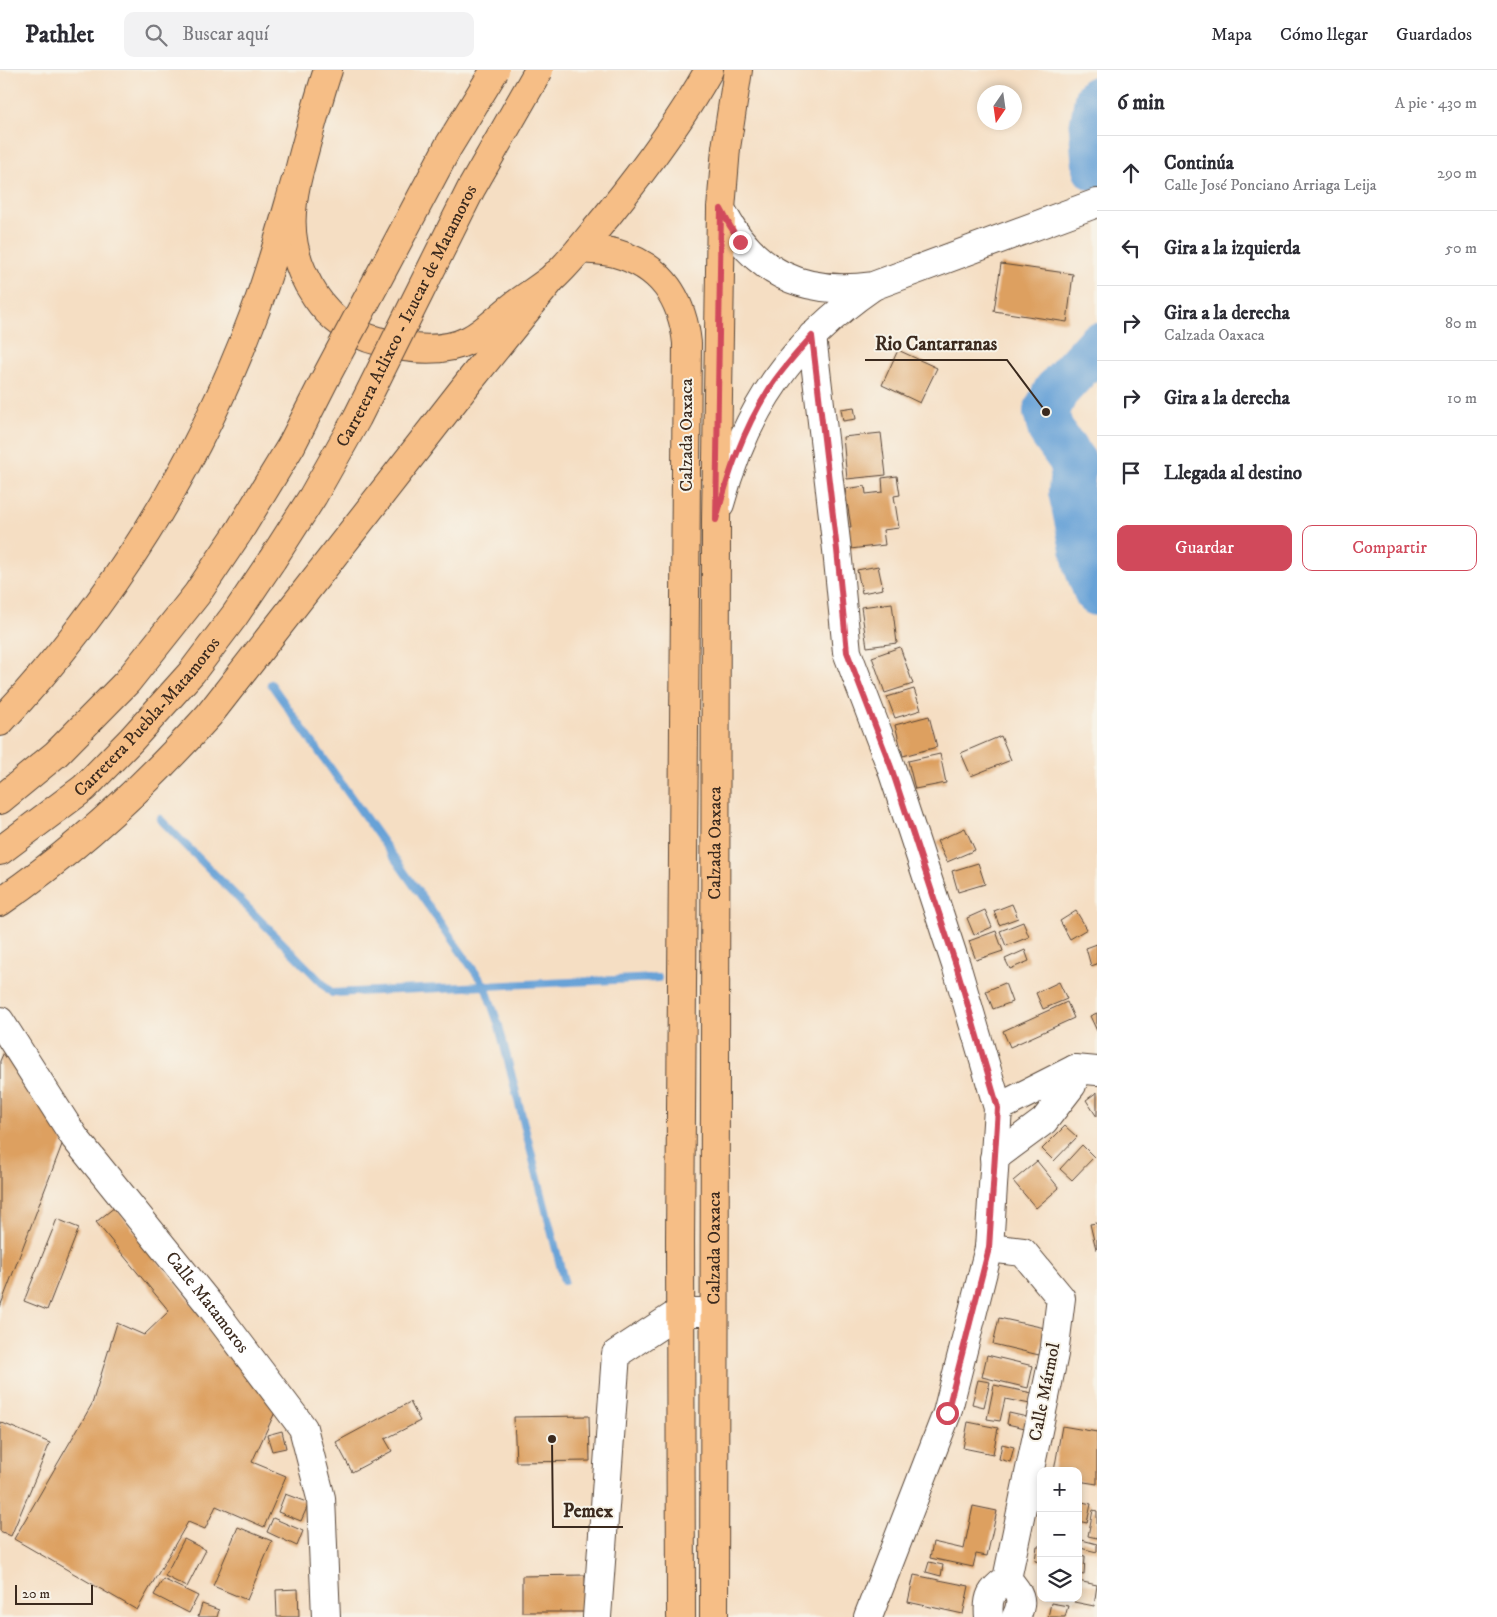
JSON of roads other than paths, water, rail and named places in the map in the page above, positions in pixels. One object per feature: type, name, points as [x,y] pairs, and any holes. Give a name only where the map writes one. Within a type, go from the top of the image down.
[{"type":"main road","name":"Carretera Puebla-Matamoros","points":[[0,800],[56,754],[126,682],[197,594],[238,533],[291,446],[448,147],[495,70]]},
{"type":"main road","name":"Carretera Atlixco - Izucar de Matamoros","points":[[272,560],[313,496],[357,418],[471,189],[539,70]]},
{"type":"main road","points":[[0,902],[97,828],[173,755],[209,715],[468,383],[652,159],[685,111],[709,70]]},
{"type":"main road","name":"Calzada Oaxaca","points":[[714,1617],[716,520],[721,209],[726,148],[738,70]]},
{"type":"main road","points":[[0,722],[43,673],[112,585],[167,499],[190,457],[233,366],[253,317],[278,244],[327,73]]},
{"type":"main road","points":[[295,184],[291,225],[294,246],[308,286],[334,318],[367,338],[414,349],[439,348],[466,341],[488,328],[555,275]]},
{"type":"main road","name":"Calzada Oaxaca","points":[[580,249],[614,253],[645,265],[659,277],[671,291],[680,308],[685,325],[687,344],[680,1312],[680,1617]]},
{"type":"main road","name":"Carretera Puebla-Matamoros","points":[[0,852],[84,788],[131,740],[192,672],[235,615],[272,560]]},
{"type":"street","points":[[721,209],[740,242],[769,267],[806,284],[828,289],[851,289],[874,286],[1097,203]]},
{"type":"street","points":[[716,520],[726,482],[739,446],[753,416],[774,381],[812,336],[852,301],[874,286]]},
{"type":"street","points":[[812,336],[847,652],[894,776],[956,965],[998,1108],[989,1248],[947,1413],[868,1617]]},
{"type":"street","name":"Calle Matamoros","points":[[0,1021],[75,1138],[213,1309],[302,1428],[321,1498],[326,1617]]},
{"type":"street","points":[[998,1108],[1086,1070]]},
{"type":"street","points":[[994,1158],[1044,1120],[1086,1070]]},
{"type":"street","name":"Calle Mármol","points":[[989,1248],[1023,1252],[1061,1298],[1054,1354],[1007,1579]]},
{"type":"street","points":[[597,1617],[616,1354],[680,1312],[714,1312]]},
{"type":"street","points":[[989,1617],[988,1603],[994,1588],[1007,1579],[1019,1591],[1021,1607],[1016,1617]]},
{"type":"waterway","points":[[1095,168],[1092,129],[1097,99]]},
{"type":"waterway","points":[[1097,346],[1056,391],[1046,412],[1051,431],[1074,463],[1071,491],[1087,567],[1097,593]]},
{"type":"waterway","points":[[271,684],[485,986],[499,1026],[564,1281]]},
{"type":"waterway","points":[[160,819],[332,993],[658,978]]},
{"type":"place","name":"Rio Cantarranas","points":[[1046,412]]},
{"type":"place","name":"Pemex","points":[[552,1439]]}]
